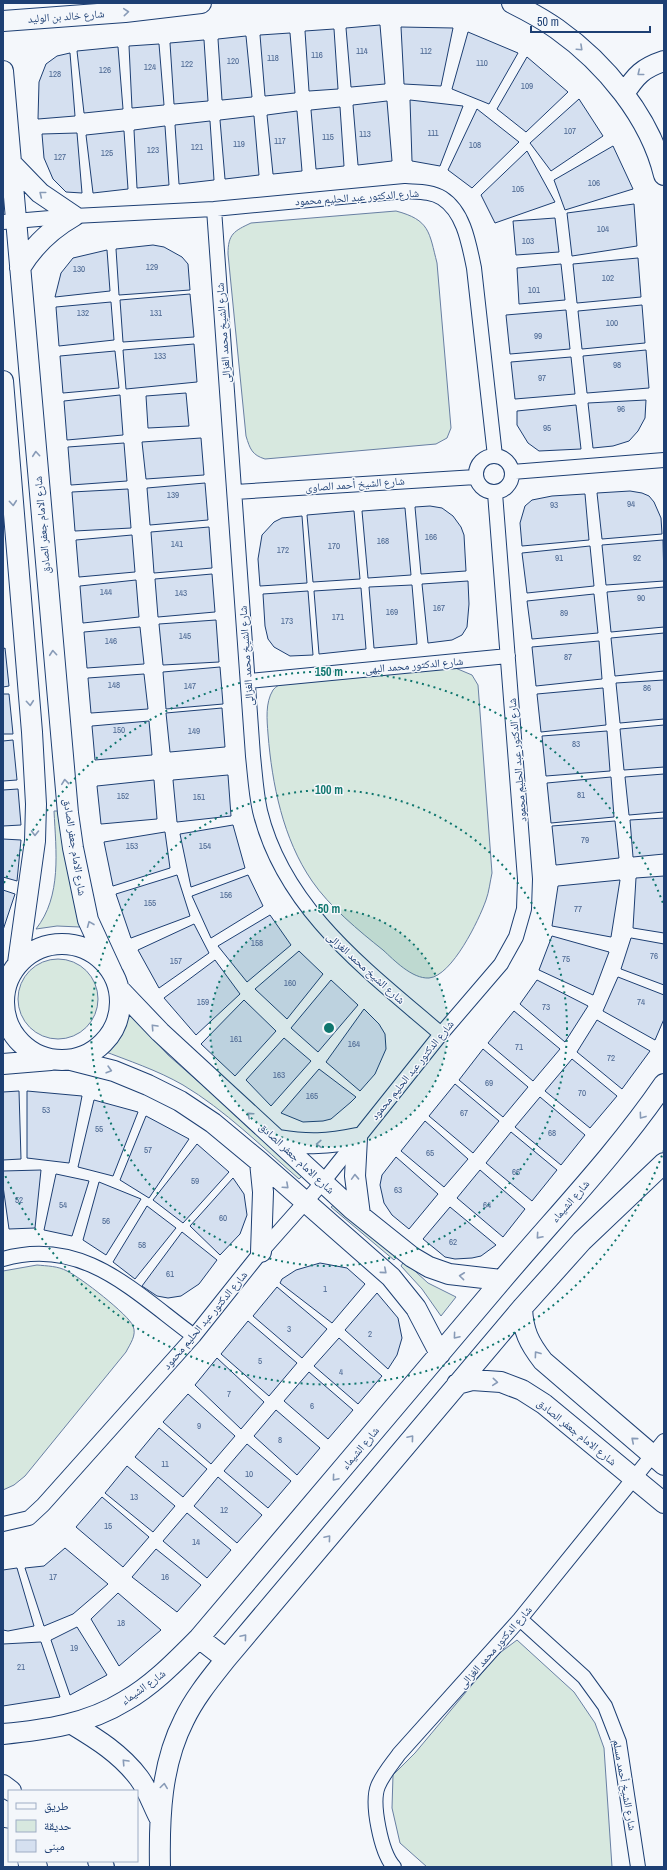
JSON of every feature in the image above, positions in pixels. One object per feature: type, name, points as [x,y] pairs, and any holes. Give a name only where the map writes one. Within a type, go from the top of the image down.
[{"type":"main road","points":[[5,1840],[8,1867]]},
{"type":"street","name":"شارع خالد بن الوليد","points":[[3,21],[125,12],[201,3]]},
{"type":"street","points":[[512,3],[557,29],[578,45],[624,94],[655,148],[664,175]]},
{"type":"street","points":[[624,94],[634,78],[649,66],[664,61]]},
{"type":"street","name":"شارع الامام جعفر الصادق","points":[[3,71],[11,163],[9,222],[20,268],[69,820],[73,848],[88,920],[115,981],[160,1032],[360,1215],[412,1257],[430,1267],[449,1274],[501,1280]]},
{"type":"street","points":[[11,163],[40,193],[74,216],[58,225],[43,237],[30,252],[20,268]]},
{"type":"street","name":"شارع الدكتور عبد الحليم محمود","points":[[9,222],[74,216],[214,209],[405,192],[426,192],[442,198],[455,210],[470,245],[474,268],[495,456]]},
{"type":"street","name":"شارع الشيخ محمد الغزالى","points":[[214,209],[253,756],[260,811],[282,866],[302,900],[325,929],[355,959],[441,1034]]},
{"type":"street","points":[[3,381],[32,732],[36,804],[35,841],[11,972],[5,990],[4,1010],[10,1028],[22,1044],[38,1055],[114,1071],[180,1101],[213,1124],[260,1162],[391,1277],[416,1308],[440,1354]]},
{"type":"street","points":[[495,456],[507,460],[512,472],[512,479],[508,486],[502,491],[495,492],[486,491],[480,485],[476,477],[477,469],[481,462],[487,457],[495,456]]},
{"type":"street","points":[[512,472],[664,460]]},
{"type":"street","name":"شارع الشيخ أحمد الصاوى","points":[[235,492],[476,477]]},
{"type":"street","name":"شارع الدكتور عبد الحليم محمود","points":[[3,1524],[29,1518],[44,1505],[194,1336],[261,1252],[323,1182],[441,1034],[501,964],[516,937],[524,909],[523,840],[495,492]]},
{"type":"street","name":"شارع الدكتور محمد البهى","points":[[248,681],[508,656]]},
{"type":"street","points":[[3,1064],[64,1060],[89,1054],[104,1042],[115,1026],[120,1008],[115,981],[100,958],[85,948],[67,944],[49,945],[32,952],[11,972]]},
{"type":"street","name":"شارع الشيماء","points":[[3,1734],[38,1731],[72,1724],[99,1714],[125,1702],[149,1685],[176,1662],[199,1638],[501,1280],[619,1144],[664,1084]]},
{"type":"street","points":[[279,1140],[305,1144],[331,1144],[357,1138],[355,1176],[360,1215]]},
{"type":"street","points":[[260,1162],[263,1192],[261,1252]]},
{"type":"street","points":[[160,1867],[160,1819],[164,1782],[172,1750],[184,1720],[200,1693],[226,1659],[522,1308],[582,1241],[664,1163]]},
{"type":"street","points":[[3,1259],[20,1254],[44,1253],[68,1256],[88,1262],[112,1276],[194,1336]]},
{"type":"street","points":[[522,1308],[523,1325],[531,1344],[543,1361],[660,1454]]},
{"type":"street","name":"شارع الامام جعفر الصادق","points":[[457,1384],[472,1380],[501,1382],[522,1390],[544,1404],[664,1503]]},
{"type":"street","name":"شارع الدكتور محمد الغزالى","points":[[394,1867],[383,1846],[377,1805],[378,1787],[399,1754],[520,1620],[634,1478],[660,1454]]},
{"type":"street","name":"شارع الشيخ أحمد مسلم","points":[[520,1620],[584,1677],[605,1706],[619,1742],[638,1867]]},
{"type":"street","points":[[199,1638],[226,1659]]},
{"type":"street","points":[[72,1724],[108,1747],[124,1760],[139,1779],[160,1819]]},
{"type":"green space","points":[[396,211],[422,223],[432,243],[437,263],[451,428],[447,438],[436,444],[265,459],[257,456],[250,448],[246,436],[228,254],[229,242],[233,234],[240,228],[251,223]]},
{"type":"green space","points":[[453,667],[472,675],[478,685],[492,873],[486,900],[464,946],[447,968],[438,975],[429,978],[410,972],[398,964],[364,935],[327,900],[302,865],[286,829],[276,791],[272,772],[267,712],[270,695],[277,686],[285,681]]},
{"type":"green space","points":[[54,811],[61,811],[80,927],[57,926],[36,929],[44,916],[54,888],[56,873],[56,842]]},
{"type":"green space","points":[[58,959],[73,962],[86,971],[95,984],[98,999],[95,1014],[86,1027],[73,1036],[58,1039],[43,1036],[30,1027],[21,1014],[18,999],[21,984],[30,971],[43,962]]},
{"type":"green space","points":[[129,1013],[168,1055],[306,1172],[299,1179],[228,1117],[183,1085],[153,1070],[101,1050],[116,1034]]},
{"type":"green space","points":[[336,1203],[398,1256],[394,1260],[331,1207]]},
{"type":"green space","points":[[404,1261],[428,1283],[456,1297],[441,1316],[422,1289],[401,1266]]},
{"type":"green space","points":[[37,1265],[60,1268],[82,1281],[130,1321],[134,1329],[134,1333],[126,1352],[25,1476],[14,1485],[3,1490],[3,1271]]},
{"type":"green space","points":[[517,1640],[574,1692],[595,1723],[604,1748],[612,1867],[427,1867],[400,1843],[392,1808],[393,1775],[415,1753],[497,1655]]},
{"type":"building","points":[[380,25],[385,84],[351,87],[346,28]]},
{"type":"building","points":[[401,27],[453,28],[441,86],[404,84]]},
{"type":"building","points":[[334,29],[338,89],[309,91],[305,31]]},
{"type":"building","points":[[468,32],[518,53],[489,104],[452,89]]},
{"type":"building","points":[[290,33],[295,93],[265,96],[260,35]]},
{"type":"building","points":[[246,36],[252,97],[222,100],[218,39]]},
{"type":"building","points":[[204,40],[208,101],[174,104],[170,43]]},
{"type":"building","points":[[159,44],[164,105],[132,108],[129,46]]},
{"type":"building","points":[[118,47],[123,109],[84,113],[77,51]]},
{"type":"building","points":[[70,53],[75,116],[38,119],[39,82],[46,64],[57,56]]},
{"type":"building","points":[[527,57],[568,92],[526,132],[497,109]]},
{"type":"building","points":[[579,99],[603,136],[551,171],[530,143]]},
{"type":"building","points":[[410,100],[463,106],[440,166],[412,161]]},
{"type":"building","points":[[387,101],[392,161],[358,165],[353,105]]},
{"type":"building","points":[[340,107],[344,166],[316,169],[311,110]]},
{"type":"building","points":[[477,109],[519,142],[472,188],[448,170]]},
{"type":"building","points":[[297,111],[302,171],[273,174],[267,115]]},
{"type":"building","points":[[254,116],[259,175],[225,179],[220,120]]},
{"type":"building","points":[[210,121],[214,180],[179,184],[175,125]]},
{"type":"building","points":[[165,126],[169,185],[137,188],[134,130]]},
{"type":"building","points":[[124,131],[128,189],[93,193],[86,135]]},
{"type":"building","points":[[77,133],[82,193],[66,192],[53,179],[44,158],[42,134]]},
{"type":"building","points":[[613,146],[633,189],[565,210],[554,180]]},
{"type":"building","points":[[527,151],[555,202],[495,223],[481,195]]},
{"type":"building","points":[[634,204],[637,246],[572,256],[567,213]]},
{"type":"building","points":[[555,218],[559,252],[516,255],[513,221]]},
{"type":"building","points":[[153,245],[164,247],[182,257],[188,264],[190,290],[119,295],[116,249]]},
{"type":"building","points":[[107,250],[110,291],[55,297],[61,273],[73,258]]},
{"type":"building","points":[[638,258],[641,297],[577,303],[573,264]]},
{"type":"building","points":[[561,264],[565,300],[519,304],[517,268]]},
{"type":"building","points":[[190,294],[194,337],[123,342],[120,300]]},
{"type":"building","points":[[111,302],[114,340],[59,346],[56,307]]},
{"type":"building","points":[[642,305],[645,343],[582,349],[578,311]]},
{"type":"building","points":[[566,310],[570,349],[510,354],[506,315]]},
{"type":"building","points":[[194,344],[197,382],[126,389],[123,350]]},
{"type":"building","points":[[646,350],[649,388],[587,393],[583,356]]},
{"type":"building","points":[[115,351],[119,388],[63,393],[60,356]]},
{"type":"building","points":[[571,357],[575,394],[515,399],[511,362]]},
{"type":"building","points":[[186,393],[189,426],[148,428],[146,396]]},
{"type":"building","points":[[120,395],[123,435],[67,440],[64,401]]},
{"type":"building","points":[[646,400],[645,418],[638,431],[629,441],[613,446],[593,448],[588,403]]},
{"type":"building","points":[[576,405],[581,449],[539,451],[528,443],[517,425],[517,411]]},
{"type":"building","points":[[201,438],[204,475],[146,479],[142,442]]},
{"type":"building","points":[[124,443],[127,481],[71,485],[68,447]]},
{"type":"building","points":[[205,483],[208,520],[150,525],[147,488]]},
{"type":"building","points":[[128,489],[131,528],[75,531],[72,492]]},
{"type":"building","points":[[630,491],[649,496],[654,502],[661,518],[662,534],[602,539],[597,493]]},
{"type":"building","points":[[585,494],[589,540],[522,546],[520,523],[525,506],[532,500],[552,496]]},
{"type":"building","points":[[430,506],[442,508],[453,516],[461,527],[464,535],[466,571],[421,574],[415,507]]},
{"type":"building","points":[[405,508],[411,575],[368,578],[362,511]]},
{"type":"building","points":[[354,511],[360,579],[313,582],[307,515]]},
{"type":"building","points":[[302,516],[307,583],[260,586],[258,559],[262,535],[274,522],[282,518]]},
{"type":"building","points":[[209,527],[212,568],[154,573],[151,532]]},
{"type":"building","points":[[132,535],[135,572],[79,577],[76,540]]},
{"type":"building","points":[[663,540],[664,581],[606,585],[602,545]]},
{"type":"building","points":[[590,546],[594,586],[527,593],[522,553]]},
{"type":"building","points":[[212,574],[215,612],[158,617],[155,579]]},
{"type":"building","points":[[136,580],[139,617],[83,623],[80,586]]},
{"type":"building","points":[[468,581],[469,604],[467,627],[462,635],[452,640],[428,643],[422,584]]},
{"type":"building","points":[[412,585],[417,644],[374,648],[369,587]]},
{"type":"building","points":[[664,587],[664,627],[611,632],[607,592]]},
{"type":"building","points":[[361,588],[366,649],[319,654],[314,591]]},
{"type":"building","points":[[308,591],[313,655],[290,656],[274,647],[268,639],[265,626],[263,594]]},
{"type":"building","points":[[594,594],[598,633],[532,639],[527,601]]},
{"type":"building","points":[[216,620],[219,662],[163,665],[159,624]]},
{"type":"building","points":[[140,627],[144,664],[87,668],[84,632]]},
{"type":"building","points":[[664,633],[664,671],[615,676],[611,638]]},
{"type":"building","points":[[599,641],[602,679],[536,686],[532,647]]},
{"type":"building","points":[[5,648],[9,686],[3,687],[3,649]]},
{"type":"building","points":[[220,667],[223,704],[166,709],[163,672]]},
{"type":"building","points":[[144,674],[148,709],[91,713],[88,678]]},
{"type":"building","points":[[664,680],[664,719],[620,723],[616,683]]},
{"type":"building","points":[[603,688],[606,725],[541,732],[537,694]]},
{"type":"building","points":[[3,694],[9,694],[13,734],[3,734]]},
{"type":"building","points":[[222,708],[225,747],[170,752],[166,713]]},
{"type":"building","points":[[149,721],[152,755],[95,760],[92,726]]},
{"type":"building","points":[[664,725],[664,767],[624,770],[620,729]]},
{"type":"building","points":[[607,731],[610,771],[546,776],[542,736]]},
{"type":"building","points":[[13,740],[17,780],[3,781],[3,741]]},
{"type":"building","points":[[664,774],[664,812],[629,815],[625,777]]},
{"type":"building","points":[[228,775],[231,816],[177,822],[173,780]]},
{"type":"building","points":[[611,777],[614,817],[551,823],[547,783]]},
{"type":"building","points":[[154,780],[157,819],[101,824],[97,786]]},
{"type":"building","points":[[18,789],[21,825],[3,826],[3,790]]},
{"type":"building","points":[[664,818],[664,854],[633,857],[630,820]]},
{"type":"building","points":[[615,821],[619,858],[556,865],[552,826]]},
{"type":"building","points":[[233,825],[245,868],[191,887],[180,834]]},
{"type":"building","points":[[165,832],[170,868],[113,886],[104,842]]},
{"type":"building","points":[[3,839],[21,840],[17,881],[3,877]]},
{"type":"building","points":[[177,875],[190,916],[131,938],[116,894]]},
{"type":"building","points":[[248,875],[263,906],[211,938],[192,896]]},
{"type":"building","points":[[664,876],[664,933],[633,928],[636,878]]},
{"type":"building","points":[[620,880],[611,937],[552,926],[558,886]]},
{"type":"building","points":[[3,890],[15,894],[3,930]]},
{"type":"building","points":[[270,915],[291,945],[247,982],[218,946]]},
{"type":"building","points":[[194,924],[209,953],[159,988],[138,950]]},
{"type":"building","points":[[552,936],[609,952],[593,995],[539,970]]},
{"type":"building","points":[[631,938],[664,944],[664,985],[621,969]]},
{"type":"building","points":[[299,951],[323,974],[287,1019],[255,989]]},
{"type":"building","points":[[215,960],[240,994],[196,1035],[164,998]]},
{"type":"building","points":[[618,977],[664,995],[664,1019],[655,1040],[603,1011]]},
{"type":"building","points":[[331,980],[358,1005],[318,1052],[291,1028]]},
{"type":"building","points":[[537,980],[588,1006],[565,1042],[520,1004]]},
{"type":"building","points":[[244,1000],[276,1031],[235,1076],[201,1044]]},
{"type":"building","points":[[364,1009],[379,1024],[385,1034],[386,1049],[375,1074],[360,1091],[326,1062]]},
{"type":"building","points":[[514,1011],[560,1049],[533,1081],[488,1043]]},
{"type":"building","points":[[597,1020],[650,1051],[622,1089],[577,1052]]},
{"type":"building","points":[[284,1038],[311,1061],[271,1106],[246,1080]]},
{"type":"building","points":[[483,1049],[528,1087],[503,1117],[459,1080]]},
{"type":"building","points":[[572,1059],[617,1096],[590,1128],[545,1091]]},
{"type":"building","points":[[319,1069],[356,1097],[331,1119],[323,1121],[303,1122],[281,1113]]},
{"type":"building","points":[[455,1084],[499,1121],[473,1153],[429,1116]]},
{"type":"building","points":[[19,1091],[21,1159],[3,1160],[3,1092]]},
{"type":"building","points":[[27,1091],[82,1096],[69,1163],[27,1158]]},
{"type":"building","points":[[540,1097],[585,1135],[561,1165],[515,1127]]},
{"type":"building","points":[[94,1100],[138,1112],[113,1176],[78,1167]]},
{"type":"building","points":[[146,1116],[189,1139],[149,1198],[120,1180]]},
{"type":"building","points":[[425,1121],[468,1159],[444,1187],[401,1151]]},
{"type":"building","points":[[511,1132],[557,1170],[532,1201],[486,1163]]},
{"type":"building","points":[[197,1144],[229,1172],[183,1223],[153,1200]]},
{"type":"building","points":[[396,1157],[438,1194],[409,1229],[392,1215],[384,1203],[380,1185],[382,1175]]},
{"type":"building","points":[[41,1170],[35,1228],[9,1229],[3,1186],[3,1171]]},
{"type":"building","points":[[480,1170],[525,1209],[503,1237],[457,1198]]},
{"type":"building","points":[[56,1174],[89,1181],[72,1236],[44,1230]]},
{"type":"building","points":[[233,1178],[244,1194],[247,1215],[240,1234],[220,1255],[190,1226]]},
{"type":"building","points":[[99,1182],[141,1199],[106,1255],[83,1240]]},
{"type":"building","points":[[147,1206],[176,1228],[135,1279],[113,1262]]},
{"type":"building","points":[[450,1207],[496,1245],[481,1256],[455,1259],[445,1257],[423,1239]]},
{"type":"building","points":[[182,1232],[217,1260],[199,1284],[181,1296],[168,1298],[157,1296],[142,1286]]},
{"type":"building","points":[[320,1263],[347,1268],[365,1284],[332,1323],[280,1283],[282,1279],[296,1270]]},
{"type":"building","points":[[277,1287],[327,1329],[302,1358],[253,1316]]},
{"type":"building","points":[[377,1293],[398,1318],[402,1338],[397,1355],[388,1369],[345,1330]]},
{"type":"building","points":[[248,1321],[297,1363],[269,1396],[221,1354]]},
{"type":"building","points":[[339,1338],[382,1376],[358,1404],[314,1366]]},
{"type":"building","points":[[217,1358],[264,1402],[241,1429],[195,1385]]},
{"type":"building","points":[[309,1372],[353,1410],[328,1439],[284,1401]]},
{"type":"building","points":[[188,1394],[235,1436],[211,1464],[163,1422]]},
{"type":"building","points":[[276,1410],[320,1448],[297,1475],[254,1436]]},
{"type":"building","points":[[159,1428],[207,1469],[183,1497],[135,1457]]},
{"type":"building","points":[[247,1444],[291,1481],[268,1508],[224,1471]]},
{"type":"building","points":[[127,1466],[175,1506],[153,1532],[105,1493]]},
{"type":"building","points":[[218,1477],[262,1515],[237,1543],[194,1506]]},
{"type":"building","points":[[102,1497],[149,1537],[123,1567],[76,1527]]},
{"type":"building","points":[[187,1513],[231,1550],[207,1578],[163,1541]]},
{"type":"building","points":[[65,1548],[108,1584],[73,1614],[44,1626],[25,1568],[44,1566]]},
{"type":"building","points":[[156,1549],[201,1585],[177,1612],[132,1577]]},
{"type":"building","points":[[17,1568],[34,1626],[8,1631],[3,1630],[3,1570]]},
{"type":"building","points":[[118,1593],[161,1630],[119,1666],[91,1619]]},
{"type":"building","points":[[77,1627],[107,1675],[70,1695],[51,1640]]},
{"type":"building","points":[[41,1642],[60,1697],[3,1706],[3,1644]]}]
